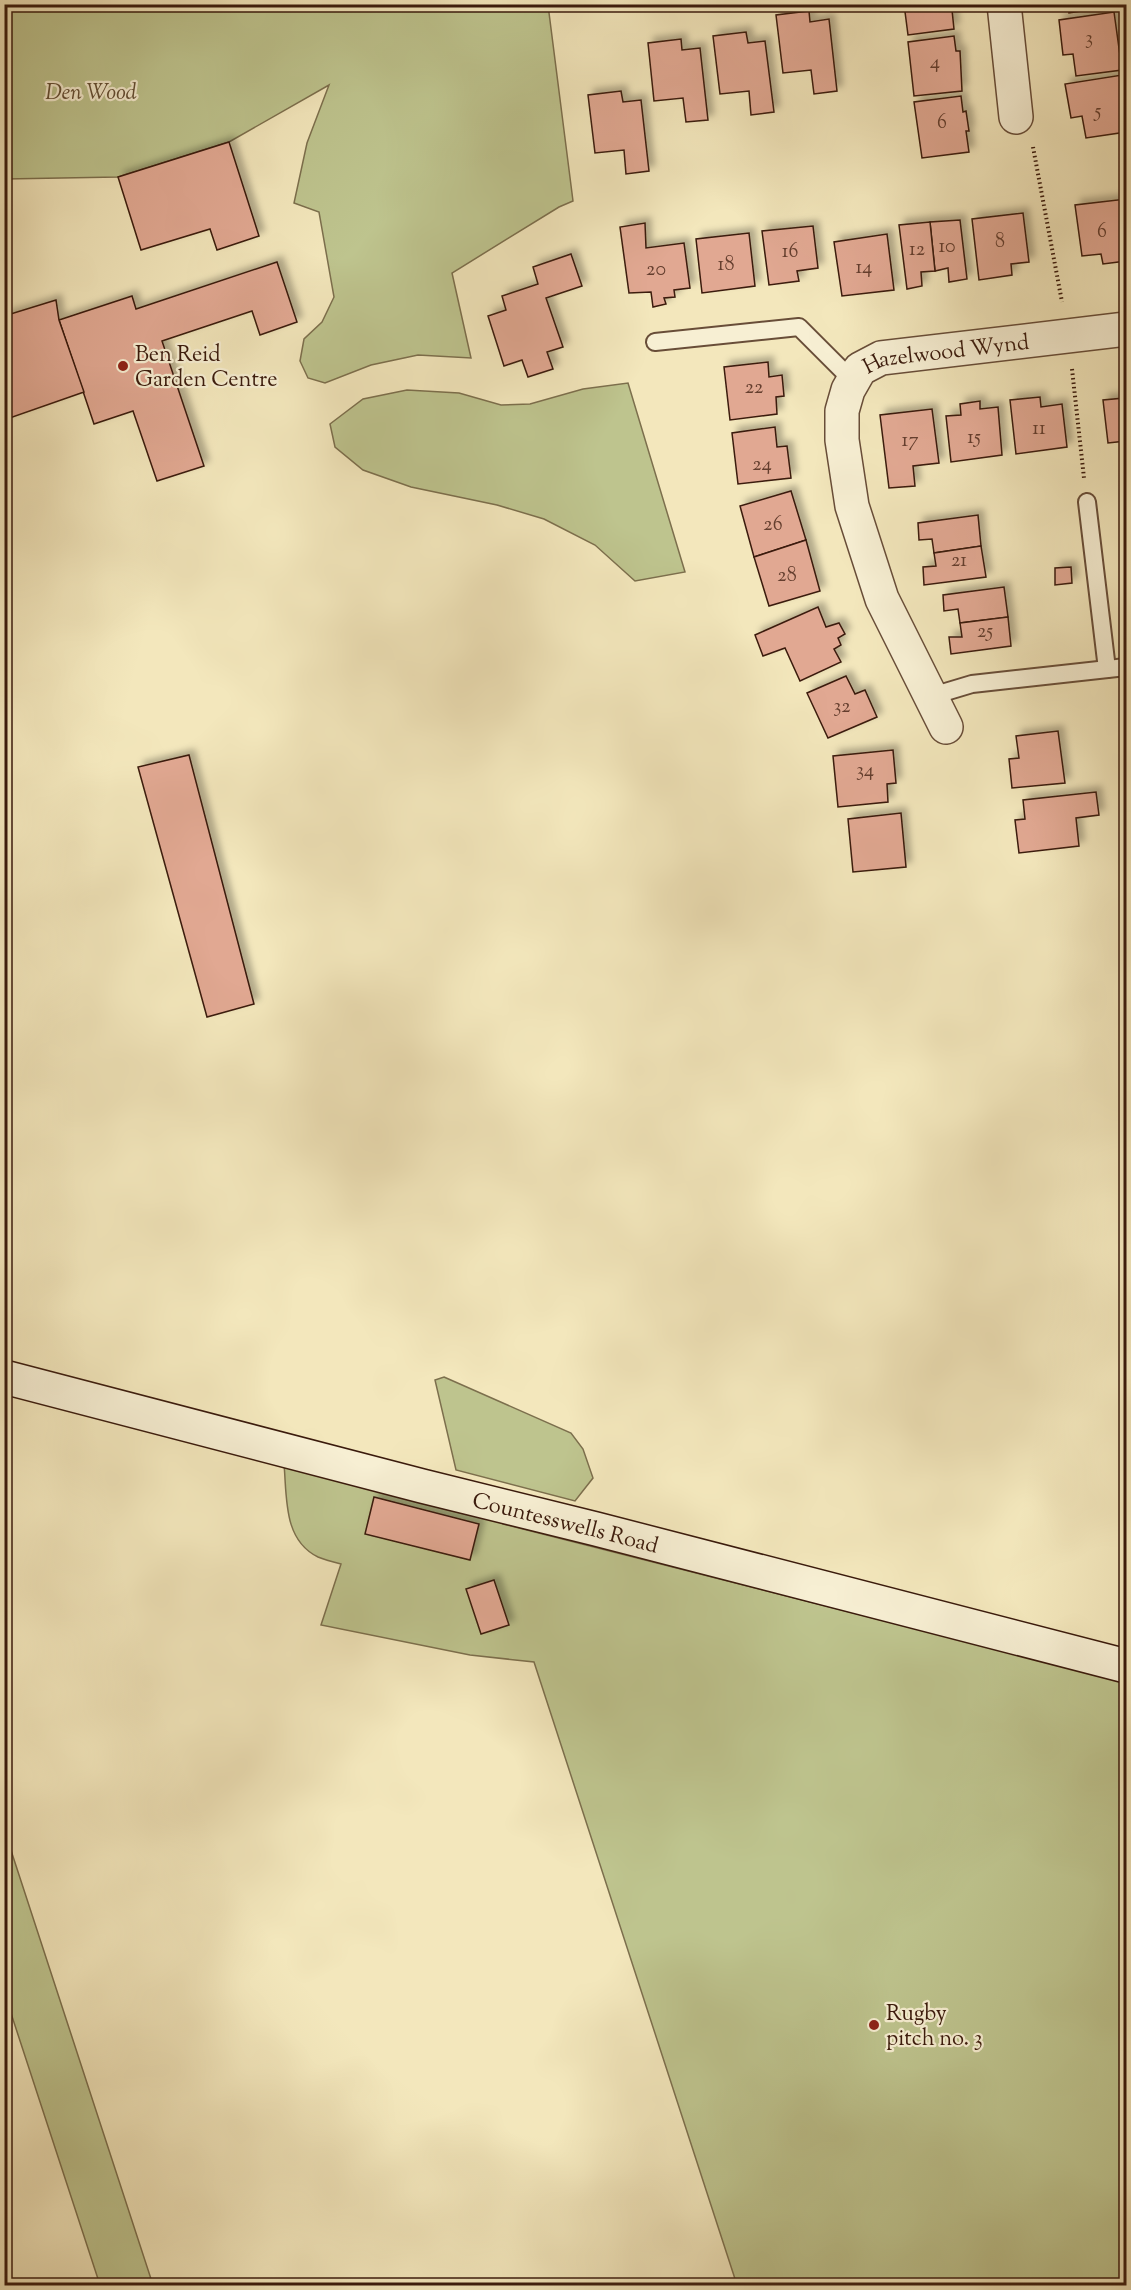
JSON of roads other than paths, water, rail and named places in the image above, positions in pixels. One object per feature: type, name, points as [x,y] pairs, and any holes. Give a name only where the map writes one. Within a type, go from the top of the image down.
[{"type":"street","points":[[1004,4],[1016,117]]},
{"type":"street","name":"Hazelwood Wynd","points":[[946,727],[882,599],[852,506],[842,440],[842,411],[853,381],[860,369],[881,358],[1126,329]]},
{"type":"street","name":"Countesswells Road","points":[[4,1377],[1126,1666]]},
{"type":"lane","points":[[655,342],[799,327],[853,381]]},
{"type":"lane","points":[[1087,502],[1107,669]]},
{"type":"lane","points":[[932,696],[972,684],[1126,667]]},
{"type":"place","name":"Ben Reid Garden Centre","points":[[123,366]]},
{"type":"place","name":"Rugby pitch no. 3","points":[[874,2025]]},
{"type":"park label","name":"Den Wood","points":[[91,91]]}]
